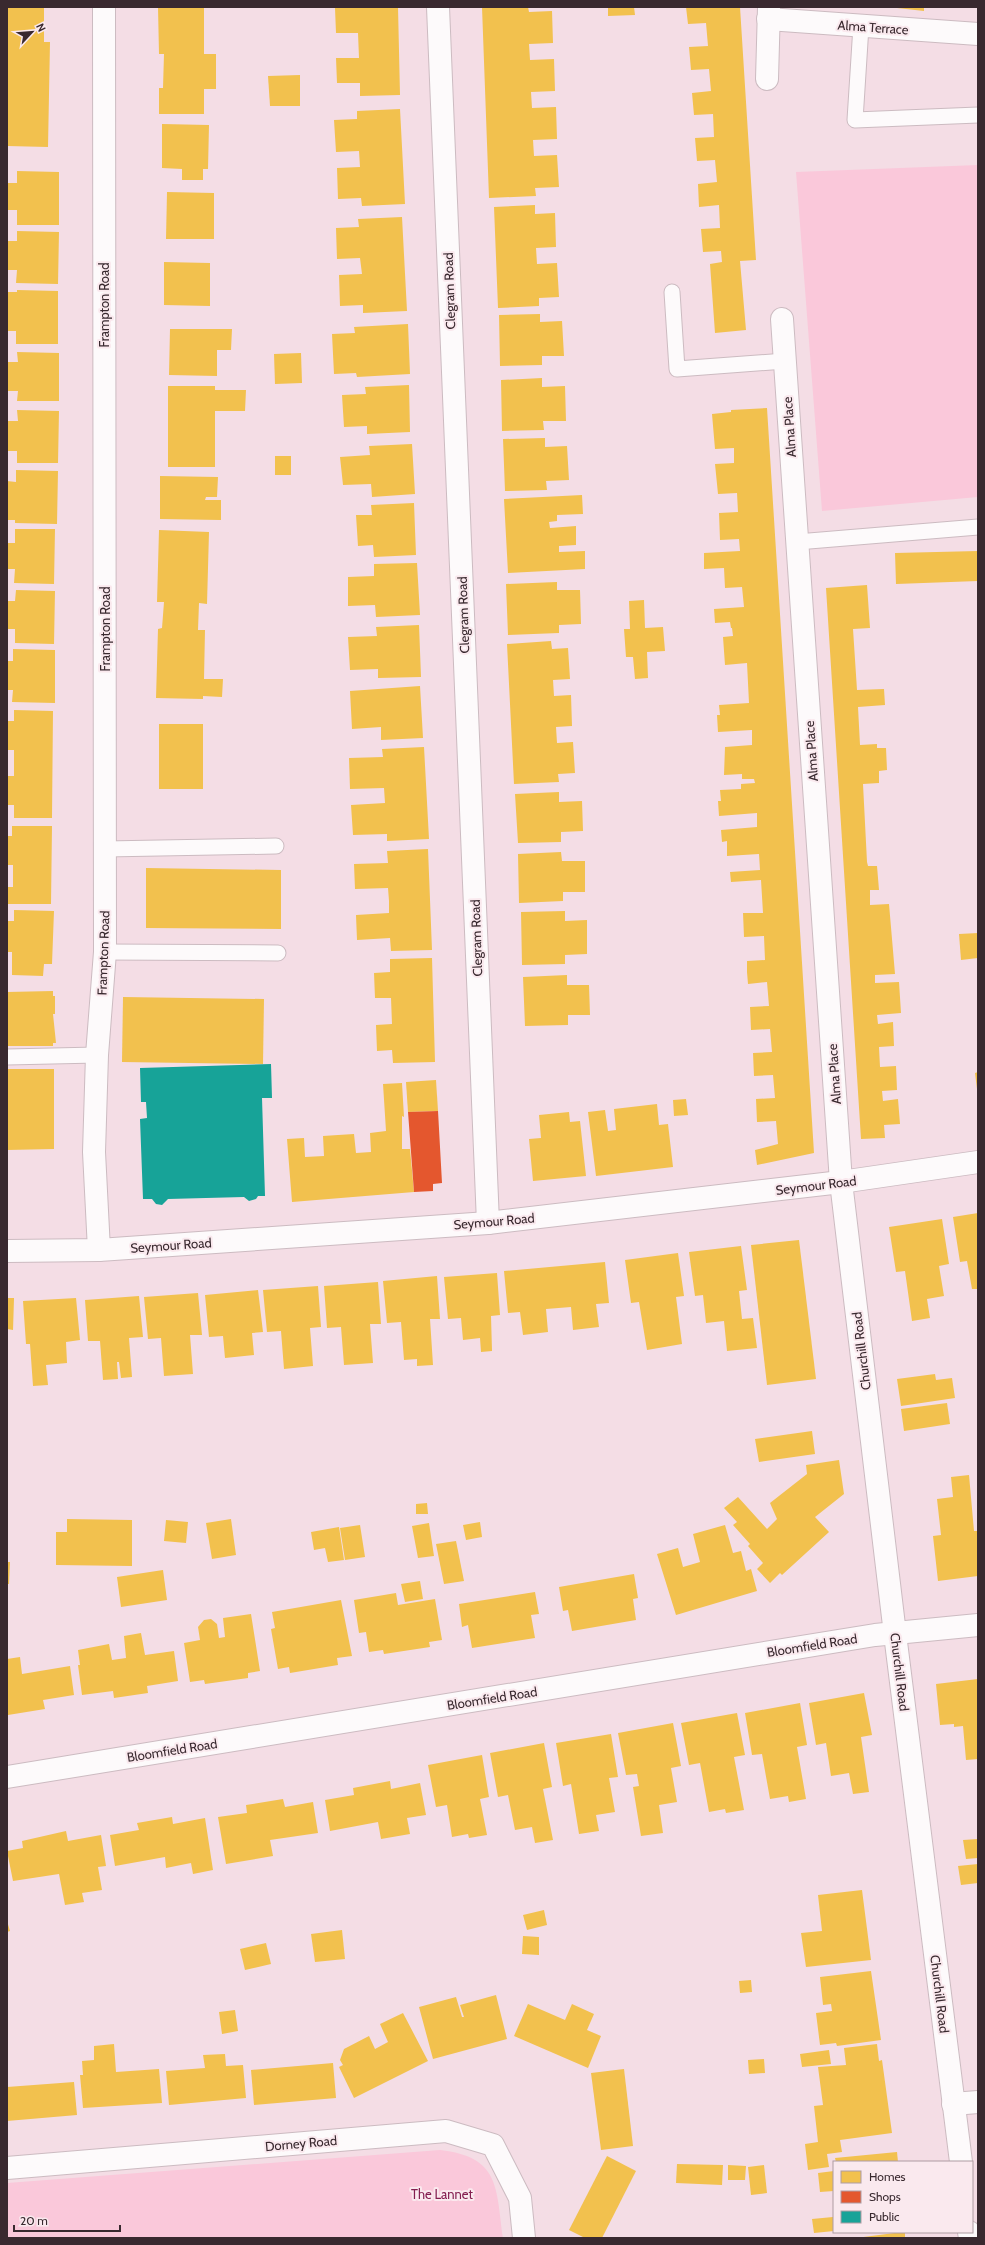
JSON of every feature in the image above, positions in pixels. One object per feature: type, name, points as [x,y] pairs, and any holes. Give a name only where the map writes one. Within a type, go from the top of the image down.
[{"type":"street","name":"Frampton Road","points":[[100,1250],[94,1152],[97,1055],[105,952],[104,7]]},
{"type":"street","name":"Clegram Road","points":[[438,7],[488,1222]]},
{"type":"street","name":"Alma Terrace","points":[[768,13],[861,26],[978,34]]},
{"type":"street","points":[[767,79],[768,13]]},
{"type":"street","name":"Alma Place","points":[[782,319],[841,1182]]},
{"type":"street","name":"Seymour Road","points":[[7,1251],[100,1250],[488,1222],[841,1182],[978,1162]]},
{"type":"street","name":"Churchill Road","points":[[841,1182],[895,1634],[961,2161]]},
{"type":"street","name":"Bloomfield Road","points":[[7,1777],[875,1635],[978,1625]]},
{"type":"street","points":[[953,2104],[978,2102]]},
{"type":"street","name":"Dorney Road","points":[[7,2168],[446,2131],[493,2145],[520,2198],[524,2238]]},
{"type":"lane","points":[[861,26],[855,120],[978,115]]},
{"type":"lane","points":[[672,292],[677,369],[785,361]]},
{"type":"lane","points":[[797,542],[978,527]]},
{"type":"lane","points":[[105,849],[276,846]]},
{"type":"lane","points":[[105,952],[278,953]]},
{"type":"lane","points":[[7,1057],[97,1055]]},
{"type":"green space","points":[[978,165],[978,497],[822,511],[796,172]]},
{"type":"green space","name":"The Lannet","points":[[440,2150],[460,2154],[474,2160],[484,2167],[496,2190],[503,2238],[7,2238],[7,2183]]},
{"type":"building: Homes","points":[[7,7],[44,7],[44,42],[50,42],[48,147],[7,146]]},
{"type":"building: Homes","points":[[158,7],[204,7],[204,54],[216,54],[216,89],[204,89],[204,114],[159,114],[159,88],[163,88],[164,54],[159,54]]},
{"type":"building: Homes","points":[[398,7],[400,95],[360,96],[360,83],[337,83],[336,58],[359,58],[358,33],[336,33],[335,8]]},
{"type":"building: Homes","points":[[482,7],[528,7],[529,12],[552,11],[553,43],[529,44],[530,60],[554,59],[555,91],[531,92],[532,108],[556,107],[557,139],[533,140],[534,156],[557,155],[559,187],[535,188],[536,196],[489,198]]},
{"type":"building: Homes","points":[[608,7],[634,7],[635,15],[608,16]]},
{"type":"building: Homes","points":[[686,7],[740,7],[756,260],[740,261],[746,330],[715,333],[710,264],[722,262],[721,251],[703,252],[701,229],[720,228],[719,205],[699,207],[698,184],[717,182],[715,160],[697,161],[695,138],[714,137],[713,114],[694,115],[692,93],[711,91],[709,69],[691,70],[689,47],[708,46],[706,23],[688,24]]},
{"type":"building: Homes","points":[[924,7],[924,11],[897,8]]},
{"type":"building: Homes","points":[[300,75],[300,106],[270,106],[268,76]]},
{"type":"building: Homes","points":[[400,109],[405,204],[362,206],[361,198],[338,199],[337,168],[360,167],[359,151],[336,152],[334,120],[357,119],[357,111]]},
{"type":"building: Homes","points":[[162,124],[209,125],[208,169],[203,169],[203,180],[182,180],[182,169],[162,168]]},
{"type":"building: Homes","points":[[17,171],[59,172],[59,225],[17,225],[17,210],[7,210],[7,183],[17,183]]},
{"type":"building: Homes","points":[[167,192],[214,193],[214,239],[166,239]]},
{"type":"building: Homes","points":[[535,205],[535,214],[555,213],[556,247],[536,248],[537,264],[557,263],[559,297],[539,298],[539,306],[498,308],[494,207]]},
{"type":"building: Homes","points":[[402,217],[407,311],[363,313],[363,305],[340,306],[339,275],[362,274],[360,258],[337,259],[336,228],[359,227],[358,219]]},
{"type":"building: Homes","points":[[17,231],[59,232],[58,284],[16,283],[17,270],[7,270],[7,241],[17,241]]},
{"type":"building: Homes","points":[[164,262],[210,263],[210,306],[164,305]]},
{"type":"building: Homes","points":[[17,290],[58,291],[58,344],[16,344],[16,331],[7,331],[7,292],[17,292]]},
{"type":"building: Homes","points":[[540,314],[540,322],[562,321],[564,356],[542,356],[542,365],[500,366],[499,315]]},
{"type":"building: Homes","points":[[408,324],[410,374],[357,377],[356,373],[334,374],[332,334],[355,333],[354,327]]},
{"type":"building: Homes","points":[[170,329],[232,329],[231,350],[217,350],[217,376],[169,375]]},
{"type":"building: Homes","points":[[17,352],[59,353],[59,401],[17,401],[18,391],[7,391],[7,362],[18,362]]},
{"type":"building: Homes","points":[[301,353],[302,383],[275,384],[274,354]]},
{"type":"building: Homes","points":[[542,378],[542,387],[565,386],[566,421],[543,421],[544,430],[502,431],[501,380]]},
{"type":"building: Homes","points":[[409,385],[410,432],[367,434],[367,426],[344,427],[342,395],[366,394],[365,387]]},
{"type":"building: Homes","points":[[168,386],[215,386],[215,390],[246,390],[245,411],[215,411],[215,467],[168,467]]},
{"type":"building: Homes","points":[[767,408],[814,1153],[757,1165],[755,1150],[778,1144],[776,1121],[757,1122],[756,1099],[775,1098],[773,1075],[754,1076],[753,1053],[772,1052],[770,1029],[751,1030],[750,1007],[769,1006],[767,982],[748,984],[747,972],[747,961],[765,960],[764,936],[744,937],[743,913],[763,913],[761,880],[731,882],[730,872],[760,870],[759,854],[727,856],[727,841],[722,842],[721,830],[757,827],[757,813],[719,816],[718,801],[721,801],[720,790],[741,789],[741,784],[755,783],[754,779],[742,779],[742,774],[724,775],[725,747],[752,745],[752,730],[718,732],[717,715],[720,715],[719,705],[749,703],[747,663],[725,665],[723,637],[733,636],[732,628],[730,622],[715,623],[714,609],[744,607],[742,587],[725,588],[724,568],[704,569],[704,553],[740,551],[739,539],[720,540],[719,513],[738,512],[737,493],[718,494],[715,464],[734,463],[734,448],[715,449],[712,414],[731,412],[731,410]]},
{"type":"building: Homes","points":[[17,410],[59,411],[58,463],[17,463],[17,451],[7,451],[7,421],[18,421]]},
{"type":"building: Homes","points":[[545,438],[545,447],[567,446],[569,480],[546,481],[547,490],[505,491],[503,439]]},
{"type":"building: Homes","points":[[412,444],[415,494],[372,497],[371,484],[343,485],[340,457],[370,455],[369,446]]},
{"type":"building: Homes","points":[[275,456],[291,456],[291,475],[275,475]]},
{"type":"building: Homes","points":[[16,470],[58,471],[57,524],[15,523],[15,520],[7,520],[7,481],[16,482]]},
{"type":"building: Homes","points":[[160,476],[218,477],[217,497],[206,497],[205,500],[221,500],[221,520],[160,519]]},
{"type":"building: Homes","points":[[582,495],[583,514],[557,515],[557,521],[549,522],[550,528],[576,526],[576,545],[559,546],[559,552],[585,551],[585,569],[508,573],[504,499]]},
{"type":"building: Homes","points":[[414,503],[416,555],[374,557],[373,545],[358,546],[356,515],[372,515],[371,505]]},
{"type":"building: Homes","points":[[15,529],[55,529],[54,584],[14,583],[15,569],[7,569],[7,543],[15,543]]},
{"type":"building: Homes","points":[[159,530],[209,532],[207,604],[199,603],[198,630],[205,630],[204,679],[223,679],[222,697],[203,696],[203,699],[156,698],[158,629],[162,628],[164,602],[157,602]]},
{"type":"building: Homes","points":[[978,551],[978,581],[896,584],[895,553]]},
{"type":"building: Homes","points":[[417,563],[420,615],[376,617],[375,605],[348,606],[348,577],[374,576],[374,564]]},
{"type":"building: Homes","points":[[557,582],[557,590],[580,590],[581,624],[559,625],[559,633],[508,635],[506,584]]},
{"type":"building: Homes","points":[[867,585],[870,628],[853,629],[857,690],[884,689],[885,705],[858,707],[860,745],[877,744],[877,748],[886,748],[887,770],[879,771],[879,783],[863,784],[867,862],[868,866],[877,866],[879,890],[870,890],[870,905],[889,904],[895,974],[875,975],[875,983],[899,982],[901,1013],[877,1015],[878,1024],[893,1022],[894,1046],[879,1047],[880,1067],[896,1066],[897,1090],[882,1091],[883,1101],[898,1099],[900,1124],[884,1125],[885,1138],[861,1139],[826,588]]},
{"type":"building: Homes","points":[[16,590],[55,591],[54,644],[15,643],[15,629],[7,629],[7,601],[15,601]]},
{"type":"building: Homes","points":[[644,600],[645,628],[663,627],[665,651],[647,652],[648,678],[635,679],[633,657],[626,657],[624,629],[630,629],[629,601]]},
{"type":"building: Homes","points":[[419,625],[421,677],[378,678],[378,669],[350,670],[348,637],[377,636],[376,627]]},
{"type":"building: Homes","points":[[551,641],[552,649],[568,648],[570,679],[553,680],[554,696],[571,695],[572,726],[556,727],[557,743],[573,742],[575,773],[558,774],[559,782],[514,784],[507,644]]},
{"type":"building: Homes","points":[[13,649],[55,650],[55,703],[12,702],[13,690],[7,690],[7,661],[13,661]]},
{"type":"building: Homes","points":[[420,686],[423,738],[381,740],[381,727],[352,729],[350,691]]},
{"type":"building: Homes","points":[[14,710],[53,711],[52,818],[14,818],[14,805],[7,805],[7,776],[14,776],[14,750],[7,750],[7,721],[14,721]]},
{"type":"building: Homes","points":[[159,724],[203,724],[203,789],[159,789]]},
{"type":"building: Homes","points":[[424,747],[429,839],[387,841],[387,834],[353,835],[351,805],[385,803],[384,788],[350,789],[349,758],[383,757],[382,749]]},
{"type":"building: Homes","points":[[559,792],[559,802],[582,801],[583,831],[561,832],[561,842],[518,843],[515,794]]},
{"type":"building: Homes","points":[[12,826],[52,826],[51,904],[7,904],[7,887],[13,887],[13,865],[7,865],[7,836],[12,836]]},
{"type":"building: Homes","points":[[428,849],[432,950],[391,951],[390,938],[357,940],[356,915],[389,913],[389,901],[388,888],[355,889],[354,864],[388,863],[387,851]]},
{"type":"building: Homes","points":[[561,852],[562,861],[585,861],[585,892],[563,892],[563,901],[519,903],[518,854]]},
{"type":"building: Homes","points":[[146,868],[281,870],[281,929],[146,928]]},
{"type":"building: Homes","points":[[14,910],[54,911],[52,964],[44,964],[43,976],[12,975],[12,952],[7,952],[7,921],[14,921]]},
{"type":"building: Homes","points":[[565,911],[565,921],[587,920],[587,954],[565,955],[565,964],[522,965],[521,912]]},
{"type":"building: Homes","points":[[978,933],[978,958],[961,960],[959,934]]},
{"type":"building: Homes","points":[[432,958],[435,1062],[393,1063],[392,1050],[377,1051],[376,1025],[392,1024],[391,998],[375,998],[374,973],[390,972],[390,959]]},
{"type":"building: Homes","points":[[567,975],[567,985],[589,985],[590,1015],[568,1015],[568,1025],[525,1026],[523,977]]},
{"type":"building: Homes","points":[[53,991],[53,996],[55,996],[55,1014],[53,1014],[56,1043],[53,1043],[53,1046],[7,1046],[7,992]]},
{"type":"building: Homes","points":[[123,997],[264,999],[263,1064],[122,1062]]},
{"type":"building: Homes","points":[[8,1069],[54,1069],[54,1149],[7,1150]]},
{"type":"building: Homes","points":[[978,1072],[978,1089],[977,1089],[975,1073]]},
{"type":"building: Homes","points":[[436,1080],[438,1111],[408,1112],[406,1082]]},
{"type":"building: Homes","points":[[402,1083],[404,1117],[402,1116],[402,1149],[410,1149],[414,1192],[292,1202],[287,1139],[304,1138],[305,1157],[324,1156],[323,1136],[354,1134],[356,1153],[371,1152],[370,1133],[386,1131],[383,1084]]},
{"type":"building: Homes","points":[[686,1099],[688,1115],[674,1116],[673,1100]]},
{"type":"building: Homes","points":[[657,1104],[659,1125],[668,1124],[673,1167],[596,1176],[588,1112],[605,1110],[608,1131],[616,1130],[614,1109]]},
{"type":"building: Homes","points":[[569,1112],[570,1122],[580,1121],[586,1176],[533,1181],[529,1139],[541,1138],[539,1115]]},
{"type":"building: Homes","points":[[978,1213],[978,1289],[972,1289],[967,1261],[960,1262],[953,1217]]},
{"type":"building: Homes","points":[[942,1219],[949,1264],[939,1266],[944,1296],[927,1299],[930,1318],[912,1321],[905,1271],[896,1272],[889,1227]]},
{"type":"building: Homes","points":[[799,1240],[816,1379],[767,1385],[751,1245]]},
{"type":"building: Homes","points":[[741,1246],[747,1290],[739,1291],[742,1319],[753,1318],[757,1348],[727,1351],[724,1321],[706,1323],[703,1295],[695,1296],[689,1252]]},
{"type":"building: Homes","points":[[678,1253],[684,1296],[676,1297],[682,1344],[647,1350],[639,1302],[631,1303],[625,1260]]},
{"type":"building: Homes","points":[[605,1262],[609,1303],[596,1304],[599,1327],[573,1330],[571,1307],[546,1309],[548,1332],[523,1335],[520,1312],[508,1313],[504,1271]]},
{"type":"building: Homes","points":[[497,1273],[500,1315],[491,1316],[492,1351],[481,1352],[480,1338],[463,1340],[461,1318],[448,1319],[444,1277]]},
{"type":"building: Homes","points":[[437,1276],[440,1319],[430,1319],[433,1365],[417,1366],[417,1359],[404,1360],[401,1322],[387,1323],[383,1281]]},
{"type":"building: Homes","points":[[378,1282],[381,1324],[370,1324],[373,1363],[344,1365],[341,1327],[327,1328],[324,1286]]},
{"type":"building: Homes","points":[[318,1286],[321,1327],[310,1328],[313,1366],[284,1369],[281,1331],[267,1332],[263,1290]]},
{"type":"building: Homes","points":[[258,1290],[263,1332],[252,1333],[254,1355],[225,1358],[223,1336],[209,1337],[205,1295]]},
{"type":"building: Homes","points":[[198,1293],[202,1335],[190,1335],[193,1374],[164,1376],[161,1338],[148,1339],[144,1297]]},
{"type":"building: Homes","points":[[139,1296],[143,1337],[129,1338],[132,1377],[121,1378],[119,1362],[117,1362],[118,1379],[103,1380],[100,1341],[88,1341],[85,1300]]},
{"type":"building: Homes","points":[[7,1298],[14,1298],[13,1330],[7,1329]]},
{"type":"building: Homes","points":[[76,1298],[80,1340],[66,1342],[67,1363],[46,1365],[48,1385],[33,1386],[30,1344],[26,1344],[23,1301]]},
{"type":"building: Homes","points":[[935,1374],[936,1380],[952,1378],[955,1398],[901,1406],[897,1379]]},
{"type":"building: Homes","points":[[947,1403],[950,1424],[904,1431],[901,1409]]},
{"type":"building: Homes","points":[[812,1431],[815,1454],[759,1462],[755,1439]]},
{"type":"building: Homes","points":[[839,1460],[844,1494],[815,1517],[829,1532],[782,1575],[780,1573],[770,1583],[757,1569],[763,1563],[748,1546],[750,1544],[733,1525],[737,1522],[724,1508],[738,1497],[767,1529],[777,1519],[770,1503],[807,1474],[806,1465]]},
{"type":"building: Homes","points":[[969,1475],[974,1531],[978,1531],[978,1576],[938,1581],[933,1536],[941,1535],[937,1499],[953,1497],[951,1477]]},
{"type":"building: Homes","points":[[427,1503],[428,1514],[416,1514],[416,1504]]},
{"type":"building: Homes","points":[[67,1519],[132,1520],[132,1566],[56,1565],[56,1532],[67,1532]]},
{"type":"building: Homes","points":[[231,1519],[236,1555],[212,1559],[206,1523]]},
{"type":"building: Homes","points":[[166,1520],[188,1522],[186,1543],[164,1541]]},
{"type":"building: Homes","points":[[480,1522],[482,1537],[466,1540],[463,1525]]},
{"type":"building: Homes","points":[[429,1523],[434,1556],[418,1558],[412,1526]]},
{"type":"building: Homes","points":[[360,1525],[365,1557],[345,1560],[340,1528]]},
{"type":"building: Homes","points":[[725,1525],[733,1553],[741,1551],[746,1571],[751,1569],[757,1591],[676,1615],[657,1554],[678,1548],[683,1567],[700,1562],[693,1534]]},
{"type":"building: Homes","points":[[339,1527],[344,1560],[328,1562],[325,1548],[314,1550],[311,1532]]},
{"type":"building: Homes","points":[[456,1541],[464,1581],[444,1584],[436,1544]]},
{"type":"building: Homes","points":[[7,1562],[10,1562],[9,1584],[7,1584]]},
{"type":"building: Homes","points":[[163,1570],[167,1600],[121,1607],[117,1577]]},
{"type":"building: Homes","points":[[634,1574],[638,1598],[633,1599],[636,1620],[572,1631],[568,1610],[563,1611],[559,1587]]},
{"type":"building: Homes","points":[[420,1581],[423,1599],[405,1602],[401,1584]]},
{"type":"building: Homes","points":[[535,1592],[539,1614],[531,1615],[535,1638],[472,1648],[468,1625],[462,1627],[459,1604]]},
{"type":"building: Homes","points":[[396,1593],[398,1605],[435,1599],[442,1640],[429,1642],[430,1647],[384,1654],[383,1650],[369,1652],[366,1632],[359,1633],[354,1600]]},
{"type":"building: Homes","points":[[341,1600],[352,1656],[337,1658],[338,1665],[290,1673],[289,1667],[278,1669],[271,1629],[275,1628],[272,1612]]},
{"type":"building: Homes","points":[[251,1614],[260,1671],[248,1673],[248,1678],[205,1684],[204,1680],[190,1682],[184,1643],[200,1640],[198,1627],[204,1620],[211,1619],[217,1624],[219,1638],[225,1637],[223,1618]]},
{"type":"building: Homes","points":[[141,1633],[145,1655],[174,1651],[178,1681],[147,1686],[148,1693],[114,1698],[113,1691],[82,1695],[78,1665],[80,1665],[78,1650],[109,1644],[112,1660],[126,1658],[124,1636]]},
{"type":"building: Homes","points":[[20,1657],[22,1674],[70,1666],[74,1695],[43,1700],[45,1709],[8,1715],[7,1659]]},
{"type":"building: Homes","points":[[978,1679],[978,1759],[966,1760],[963,1726],[954,1727],[954,1724],[940,1725],[936,1684]]},
{"type":"building: Homes","points":[[864,1693],[872,1735],[861,1737],[869,1792],[853,1794],[849,1773],[831,1776],[826,1743],[816,1745],[809,1703]]},
{"type":"building: Homes","points":[[800,1703],[807,1745],[797,1747],[806,1799],[789,1802],[788,1796],[770,1799],[762,1754],[752,1755],[745,1713]]},
{"type":"building: Homes","points":[[737,1713],[745,1755],[734,1757],[744,1810],[726,1813],[725,1809],[709,1812],[700,1763],[689,1765],[681,1723]]},
{"type":"building: Homes","points":[[673,1723],[681,1766],[671,1768],[677,1802],[659,1805],[663,1833],[641,1836],[633,1787],[639,1786],[637,1774],[626,1775],[618,1733]]},
{"type":"building: Homes","points":[[611,1734],[618,1777],[609,1778],[615,1812],[596,1815],[599,1831],[579,1834],[571,1784],[563,1786],[556,1743]]},
{"type":"building: Homes","points":[[544,1743],[552,1787],[543,1789],[553,1840],[535,1843],[532,1827],[515,1830],[508,1795],[498,1797],[490,1753]]},
{"type":"building: Homes","points":[[482,1755],[489,1797],[480,1799],[487,1835],[469,1838],[468,1834],[452,1837],[447,1805],[436,1807],[428,1765]]},
{"type":"building: Homes","points":[[390,1781],[391,1789],[420,1783],[426,1815],[407,1818],[410,1834],[381,1839],[378,1822],[330,1831],[325,1800],[354,1795],[353,1788]]},
{"type":"building: Homes","points":[[283,1799],[285,1807],[313,1802],[318,1833],[270,1840],[273,1856],[226,1864],[218,1817],[247,1813],[246,1805]]},
{"type":"building: Homes","points":[[172,1817],[173,1824],[205,1818],[213,1870],[193,1874],[191,1863],[166,1868],[165,1857],[115,1866],[110,1835],[139,1830],[137,1823]]},
{"type":"building: Homes","points":[[66,1831],[68,1841],[101,1835],[106,1866],[98,1867],[102,1890],[82,1893],[84,1902],[65,1905],[59,1874],[13,1881],[7,1851],[23,1848],[22,1841]]},
{"type":"building: Homes","points":[[978,1839],[978,1858],[966,1859],[963,1840]]},
{"type":"building: Homes","points":[[978,1864],[978,1883],[961,1885],[958,1866]]},
{"type":"building: Homes","points":[[862,1890],[871,1960],[806,1967],[801,1933],[822,1931],[818,1895]]},
{"type":"building: Homes","points":[[544,1910],[547,1925],[527,1930],[523,1915]]},
{"type":"building: Homes","points":[[7,1921],[10,1931],[7,1932]]},
{"type":"building: Homes","points":[[342,1930],[345,1959],[315,1962],[311,1934]]},
{"type":"building: Homes","points":[[523,1936],[539,1937],[539,1955],[522,1954]]},
{"type":"building: Homes","points":[[266,1943],[271,1964],[245,1970],[240,1949]]},
{"type":"building: Homes","points":[[871,1971],[881,2040],[837,2046],[836,2043],[820,2045],[816,2013],[832,2011],[831,2004],[823,2005],[820,1977]]},
{"type":"building: Homes","points":[[751,1980],[752,1992],[740,1993],[739,1981]]},
{"type":"building: Homes","points":[[496,1995],[507,2039],[433,2059],[419,2007],[456,1997],[462,2017],[464,2017],[460,2005]]},
{"type":"building: Homes","points":[[528,2004],[565,2020],[572,2004],[594,2014],[587,2030],[601,2036],[588,2068],[514,2036]]},
{"type":"building: Homes","points":[[235,2010],[238,2031],[222,2034],[219,2012]]},
{"type":"building: Homes","points":[[403,2013],[428,2061],[354,2098],[339,2067],[343,2065],[340,2060],[344,2049],[369,2036],[375,2049],[388,2042],[380,2024]]},
{"type":"building: Homes","points":[[114,2044],[116,2072],[159,2069],[162,2103],[83,2108],[80,2075],[83,2075],[82,2061],[94,2060],[94,2046]]},
{"type":"building: Homes","points":[[877,2044],[879,2061],[882,2060],[892,2133],[840,2140],[842,2152],[827,2154],[829,2167],[808,2170],[805,2144],[818,2142],[814,2106],[823,2105],[818,2067],[846,2065],[844,2048]]},
{"type":"building: Homes","points":[[829,2050],[831,2064],[802,2067],[800,2054]]},
{"type":"building: Homes","points":[[225,2054],[226,2066],[243,2065],[246,2098],[169,2105],[166,2071],[205,2068],[203,2055]]},
{"type":"building: Homes","points":[[764,2059],[765,2073],[749,2074],[748,2060]]},
{"type":"building: Homes","points":[[333,2063],[336,2098],[254,2105],[251,2070]]},
{"type":"building: Homes","points":[[624,2069],[633,2146],[601,2150],[591,2073]]},
{"type":"building: Homes","points":[[74,2082],[77,2115],[7,2121],[7,2087]]},
{"type":"building: Homes","points":[[897,2152],[898,2161],[836,2161],[835,2158]]},
{"type":"building: Homes","points":[[607,2156],[636,2171],[602,2238],[585,2238],[569,2230]]},
{"type":"building: Homes","points":[[677,2164],[723,2165],[722,2185],[676,2183]]},
{"type":"building: Homes","points":[[728,2165],[746,2166],[745,2180],[728,2180]]},
{"type":"building: Homes","points":[[764,2165],[767,2193],[751,2195],[748,2167]]},
{"type":"building: Homes","points":[[833,2171],[833,2191],[820,2192],[818,2173]]},
{"type":"building: Homes","points":[[833,2217],[833,2231],[814,2233],[812,2219]]},
{"type":"building: Homes","points":[[894,2233],[905,2233],[905,2238],[856,2238]]},
{"type":"building: Shops","points":[[438,1111],[442,1183],[433,1184],[433,1191],[414,1192],[408,1112]]},
{"type":"building: Public","points":[[271,1064],[272,1098],[262,1098],[265,1196],[258,1196],[256,1199],[249,1201],[244,1197],[168,1199],[162,1205],[156,1204],[152,1199],[143,1199],[140,1119],[147,1118],[146,1102],[141,1102],[140,1068]]}]
